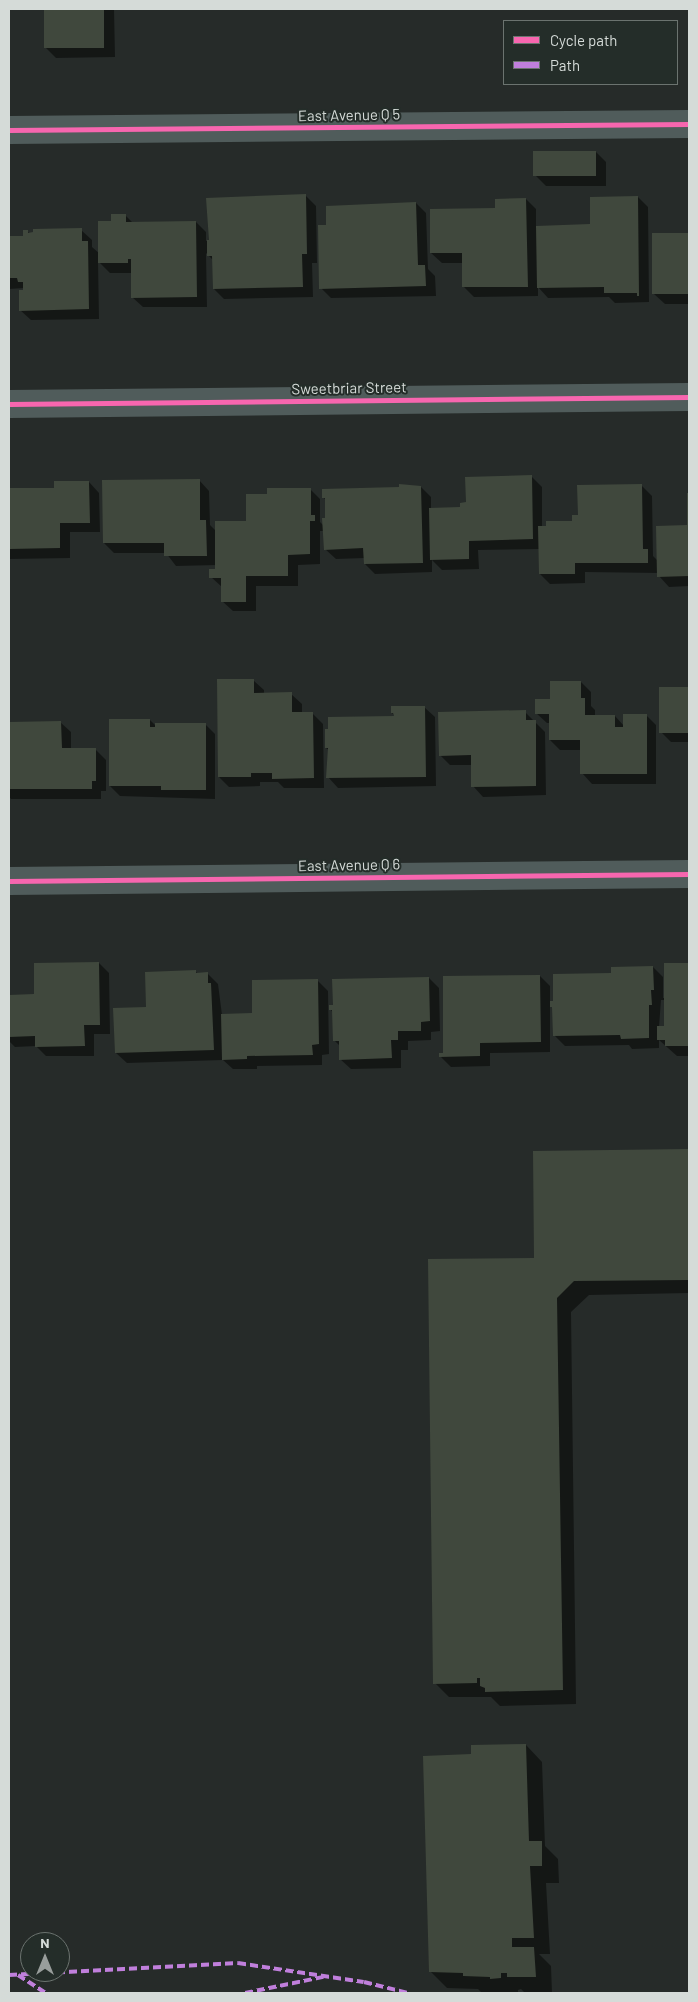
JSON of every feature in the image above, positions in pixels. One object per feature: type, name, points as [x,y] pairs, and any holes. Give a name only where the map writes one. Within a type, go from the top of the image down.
[{"type":"street","name":"East Avenue Q 5","points":[[9,130],[689,124]]},
{"type":"street","name":"Sweetbriar Street","points":[[9,404],[689,397]]},
{"type":"street","name":"East Avenue Q 6","points":[[9,881],[689,874]]},
{"type":"building","points":[[44,9],[104,9],[104,48],[44,48]]},
{"type":"building","points":[[533,151],[596,151],[596,176],[533,176]]},
{"type":"building","points":[[306,194],[307,254],[302,254],[303,287],[213,289],[212,256],[207,256],[207,240],[209,240],[206,198]]},
{"type":"building","points":[[638,196],[639,296],[637,296],[637,293],[604,293],[604,287],[537,288],[536,226],[590,224],[590,197]]},
{"type":"building","points":[[526,198],[528,287],[462,287],[462,253],[430,253],[430,209],[495,208],[495,199]]},
{"type":"building","points":[[416,202],[418,265],[425,265],[426,286],[319,289],[318,225],[326,225],[326,206]]},
{"type":"building","points":[[111,214],[126,214],[126,222],[196,221],[197,297],[131,298],[131,259],[128,259],[128,263],[98,263],[98,221],[111,221]]},
{"type":"building","points":[[82,228],[82,241],[88,241],[89,309],[19,311],[19,290],[23,290],[23,282],[18,282],[17,278],[9,278],[9,236],[23,236],[23,230],[28,230],[28,233],[33,232],[33,229]]},
{"type":"building","points":[[652,233],[689,233],[689,294],[652,294]]},
{"type":"building","points":[[532,475],[533,539],[469,541],[469,559],[430,560],[429,508],[460,507],[460,503],[466,502],[465,477]]},
{"type":"building","points":[[200,479],[200,520],[206,520],[207,556],[164,556],[164,543],[103,543],[102,480]]},
{"type":"building","points":[[54,481],[89,481],[90,523],[60,523],[60,548],[9,549],[9,488],[54,488]]},
{"type":"building","points":[[399,484],[421,486],[423,563],[364,564],[363,548],[324,550],[322,518],[325,518],[325,498],[322,498],[322,489],[399,487]]},
{"type":"building","points":[[642,484],[643,549],[648,549],[648,563],[575,563],[575,574],[539,574],[538,526],[546,526],[546,521],[572,521],[572,515],[578,515],[577,485]]},
{"type":"building","points":[[267,488],[311,488],[311,515],[315,515],[315,521],[310,521],[310,554],[288,555],[288,576],[246,576],[246,602],[221,602],[221,578],[209,578],[209,569],[215,569],[215,521],[246,521],[246,494],[267,494]]},
{"type":"building","points":[[687,493],[689,493],[689,576],[657,577],[656,526],[687,525]]},
{"type":"building","points":[[217,679],[254,679],[254,693],[292,692],[292,712],[313,712],[314,778],[272,779],[272,773],[251,773],[251,777],[218,777]]},
{"type":"building","points":[[550,681],[581,681],[581,698],[585,698],[585,715],[615,715],[615,727],[623,727],[623,714],[647,714],[647,774],[580,774],[580,740],[549,740],[549,714],[535,714],[535,699],[550,699]]},
{"type":"building","points":[[659,687],[689,687],[689,733],[659,733]]},
{"type":"building","points":[[391,706],[425,706],[426,777],[326,778],[328,748],[325,748],[325,729],[328,729],[328,717],[394,716],[391,713]]},
{"type":"building","points":[[526,710],[526,720],[536,720],[536,786],[471,787],[471,755],[439,756],[438,712]]},
{"type":"building","points":[[109,719],[150,719],[150,727],[155,727],[155,723],[206,723],[206,790],[161,790],[161,786],[109,786]]},
{"type":"building","points":[[61,721],[62,748],[96,748],[96,781],[92,781],[92,789],[9,789],[9,722]]},
{"type":"building","points":[[99,962],[100,1025],[84,1025],[85,1046],[35,1047],[35,1036],[9,1037],[9,995],[34,994],[34,963]]},
{"type":"building","points":[[664,963],[689,963],[689,1046],[665,1046],[665,1040],[657,1040],[657,1026],[664,1026]]},
{"type":"building","points":[[653,966],[654,990],[651,990],[652,1005],[649,1005],[649,1038],[621,1039],[620,1035],[553,1036],[550,1001],[553,1001],[553,974],[611,973],[611,967]]},
{"type":"building","points":[[196,970],[196,973],[208,972],[208,983],[211,983],[214,1050],[115,1053],[113,1008],[146,1007],[145,972]]},
{"type":"building","points":[[540,975],[541,1042],[480,1043],[480,1056],[439,1057],[439,1053],[443,1053],[443,976]]},
{"type":"building","points":[[429,977],[430,1021],[421,1022],[421,1031],[398,1031],[398,1040],[391,1040],[392,1058],[339,1060],[339,1041],[333,1041],[332,1010],[329,1010],[329,1005],[333,1005],[332,979]]},
{"type":"building","points":[[318,979],[319,1044],[312,1045],[313,1055],[247,1056],[247,1059],[222,1060],[221,1014],[252,1013],[252,980]]},
{"type":"building","points":[[689,1149],[689,1280],[574,1281],[557,1298],[563,1690],[485,1692],[485,1688],[480,1686],[480,1678],[477,1678],[477,1683],[433,1684],[428,1259],[534,1258],[533,1151]]},
{"type":"building","points":[[526,1744],[529,1841],[542,1841],[542,1866],[530,1866],[534,1938],[512,1938],[512,1947],[534,1947],[536,1977],[507,1977],[507,1973],[501,1973],[501,1978],[490,1979],[490,1977],[463,1976],[463,1973],[429,1972],[423,1756],[471,1754],[471,1745]]},
{"type":"marked path","points":[[9,1975],[238,1963],[364,1982],[408,1993]]},
{"type":"marked path","points":[[18,1975],[46,1993]]},
{"type":"marked path","points":[[245,1993],[323,1977]]},
{"type":"cycle path","points":[[9,130],[689,124]]},
{"type":"cycle path","points":[[9,404],[689,397]]},
{"type":"cycle path","points":[[9,881],[689,874]]}]
